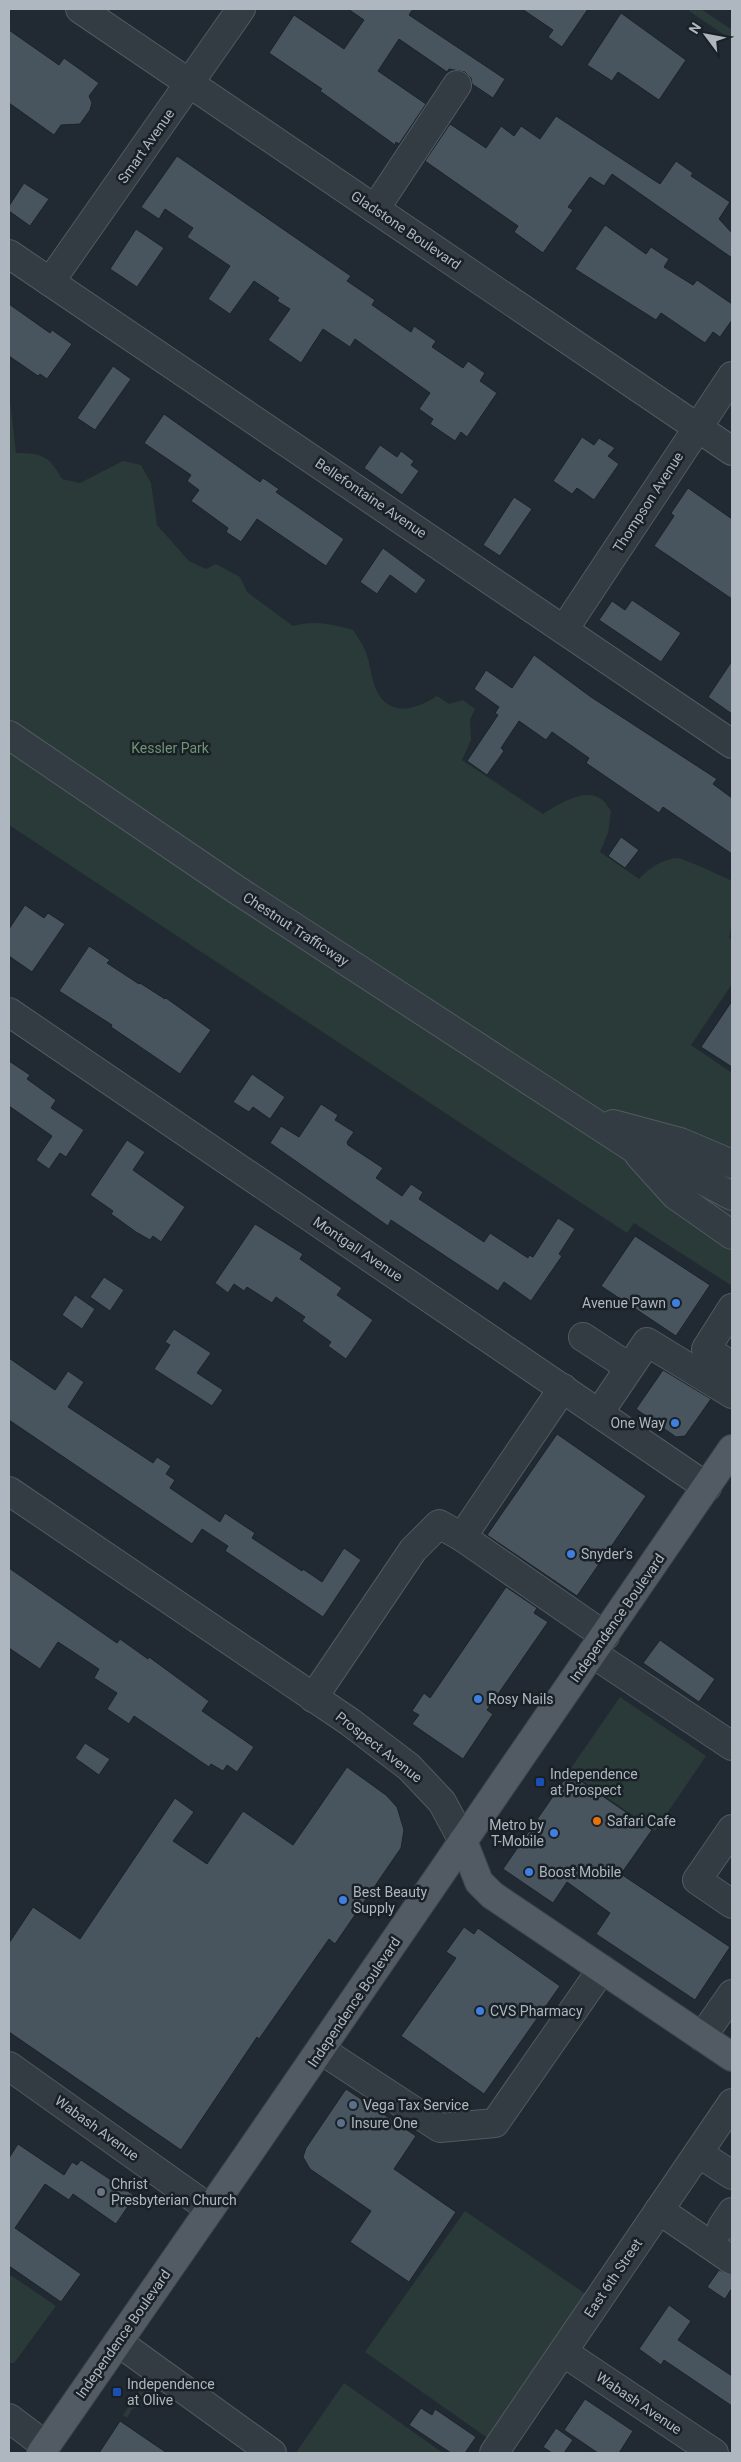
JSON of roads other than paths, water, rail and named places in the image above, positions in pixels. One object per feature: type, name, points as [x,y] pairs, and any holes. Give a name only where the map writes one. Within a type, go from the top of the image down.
[{"type":"main road","name":"Independence Boulevard","points":[[43,2450],[321,2050],[707,1487],[729,1461]]},
{"type":"main road","name":"Prospect Avenue","points":[[463,1841],[479,1882],[492,1894],[732,2057]]},
{"type":"street","name":"Gladstone Boulevard","points":[[80,9],[732,452]]},
{"type":"street","name":"Smart Avenue","points":[[50,282],[241,9]]},
{"type":"street","points":[[375,209],[457,85]]},
{"type":"street","name":"Bellefontaine Avenue","points":[[9,254],[565,628],[732,744]]},
{"type":"street","name":"Thompson Avenue","points":[[565,628],[732,376]]},
{"type":"street","name":"Chestnut Trafficway","points":[[9,735],[236,890],[633,1148],[681,1169],[732,1196]]},
{"type":"street","name":"Montgall Avenue","points":[[9,1012],[707,1487]]},
{"type":"street","name":"Chestnut Trafficway","points":[[586,1117],[680,1142],[732,1164]]},
{"type":"street","points":[[633,1148],[676,1195],[732,1235]]},
{"type":"street","points":[[699,1359],[732,1308]]},
{"type":"street","points":[[583,1337],[629,1367]]},
{"type":"street","points":[[599,1413],[647,1342],[699,1359],[732,1366]]},
{"type":"street","points":[[699,1359],[732,1394]]},
{"type":"street","points":[[462,1537],[563,1388]]},
{"type":"street","name":"Prospect Avenue","points":[[9,1491],[350,1722],[409,1767],[442,1802],[463,1841]]},
{"type":"street","points":[[313,1698],[413,1550],[438,1524],[462,1537],[599,1645],[732,1746]]},
{"type":"street","points":[[732,1829],[697,1880],[732,1904]]},
{"type":"street","points":[[321,2050],[440,2128],[495,2123],[602,1969]]},
{"type":"street","points":[[702,2037],[732,1994]]},
{"type":"street","name":"Wabash Avenue","points":[[9,2066],[210,2209]]},
{"type":"street","name":"East 6th Street","points":[[494,2453],[732,2103]]},
{"type":"street","points":[[698,2154],[732,2175]]},
{"type":"street","points":[[659,2210],[732,2260]]},
{"type":"street","points":[[118,2342],[272,2453]]},
{"type":"street","name":"Wabash Avenue","points":[[563,2352],[714,2453]]},
{"type":"street","points":[[9,2418],[43,2450]]},
{"type":"place","name":"Avenue Pawn","points":[[676,1303]]},
{"type":"place","name":"One Way","points":[[675,1423]]},
{"type":"place","name":"Snyder's","points":[[571,1554]]},
{"type":"place","name":"Rosy Nails","points":[[478,1699]]},
{"type":"place","name":"Independence at Prospect","points":[[540,1782]]},
{"type":"place","name":"Safari Cafe","points":[[597,1821]]},
{"type":"place","name":"Metro by T-Mobile","points":[[554,1833]]},
{"type":"place","name":"Boost Mobile","points":[[529,1872]]},
{"type":"place","name":"Best Beauty Supply","points":[[343,1900]]},
{"type":"place","name":"CVS Pharmacy","points":[[480,2011]]},
{"type":"place","name":"Vega Tax Service","points":[[353,2105]]},
{"type":"place","name":"Insure One","points":[[341,2123]]},
{"type":"place","name":"Christ Presbyterian Church","points":[[101,2192]]},
{"type":"place","name":"Independence at Olive","points":[[117,2392]]},
{"type":"park label","name":"Kessler Park","points":[[170,748]]}]
